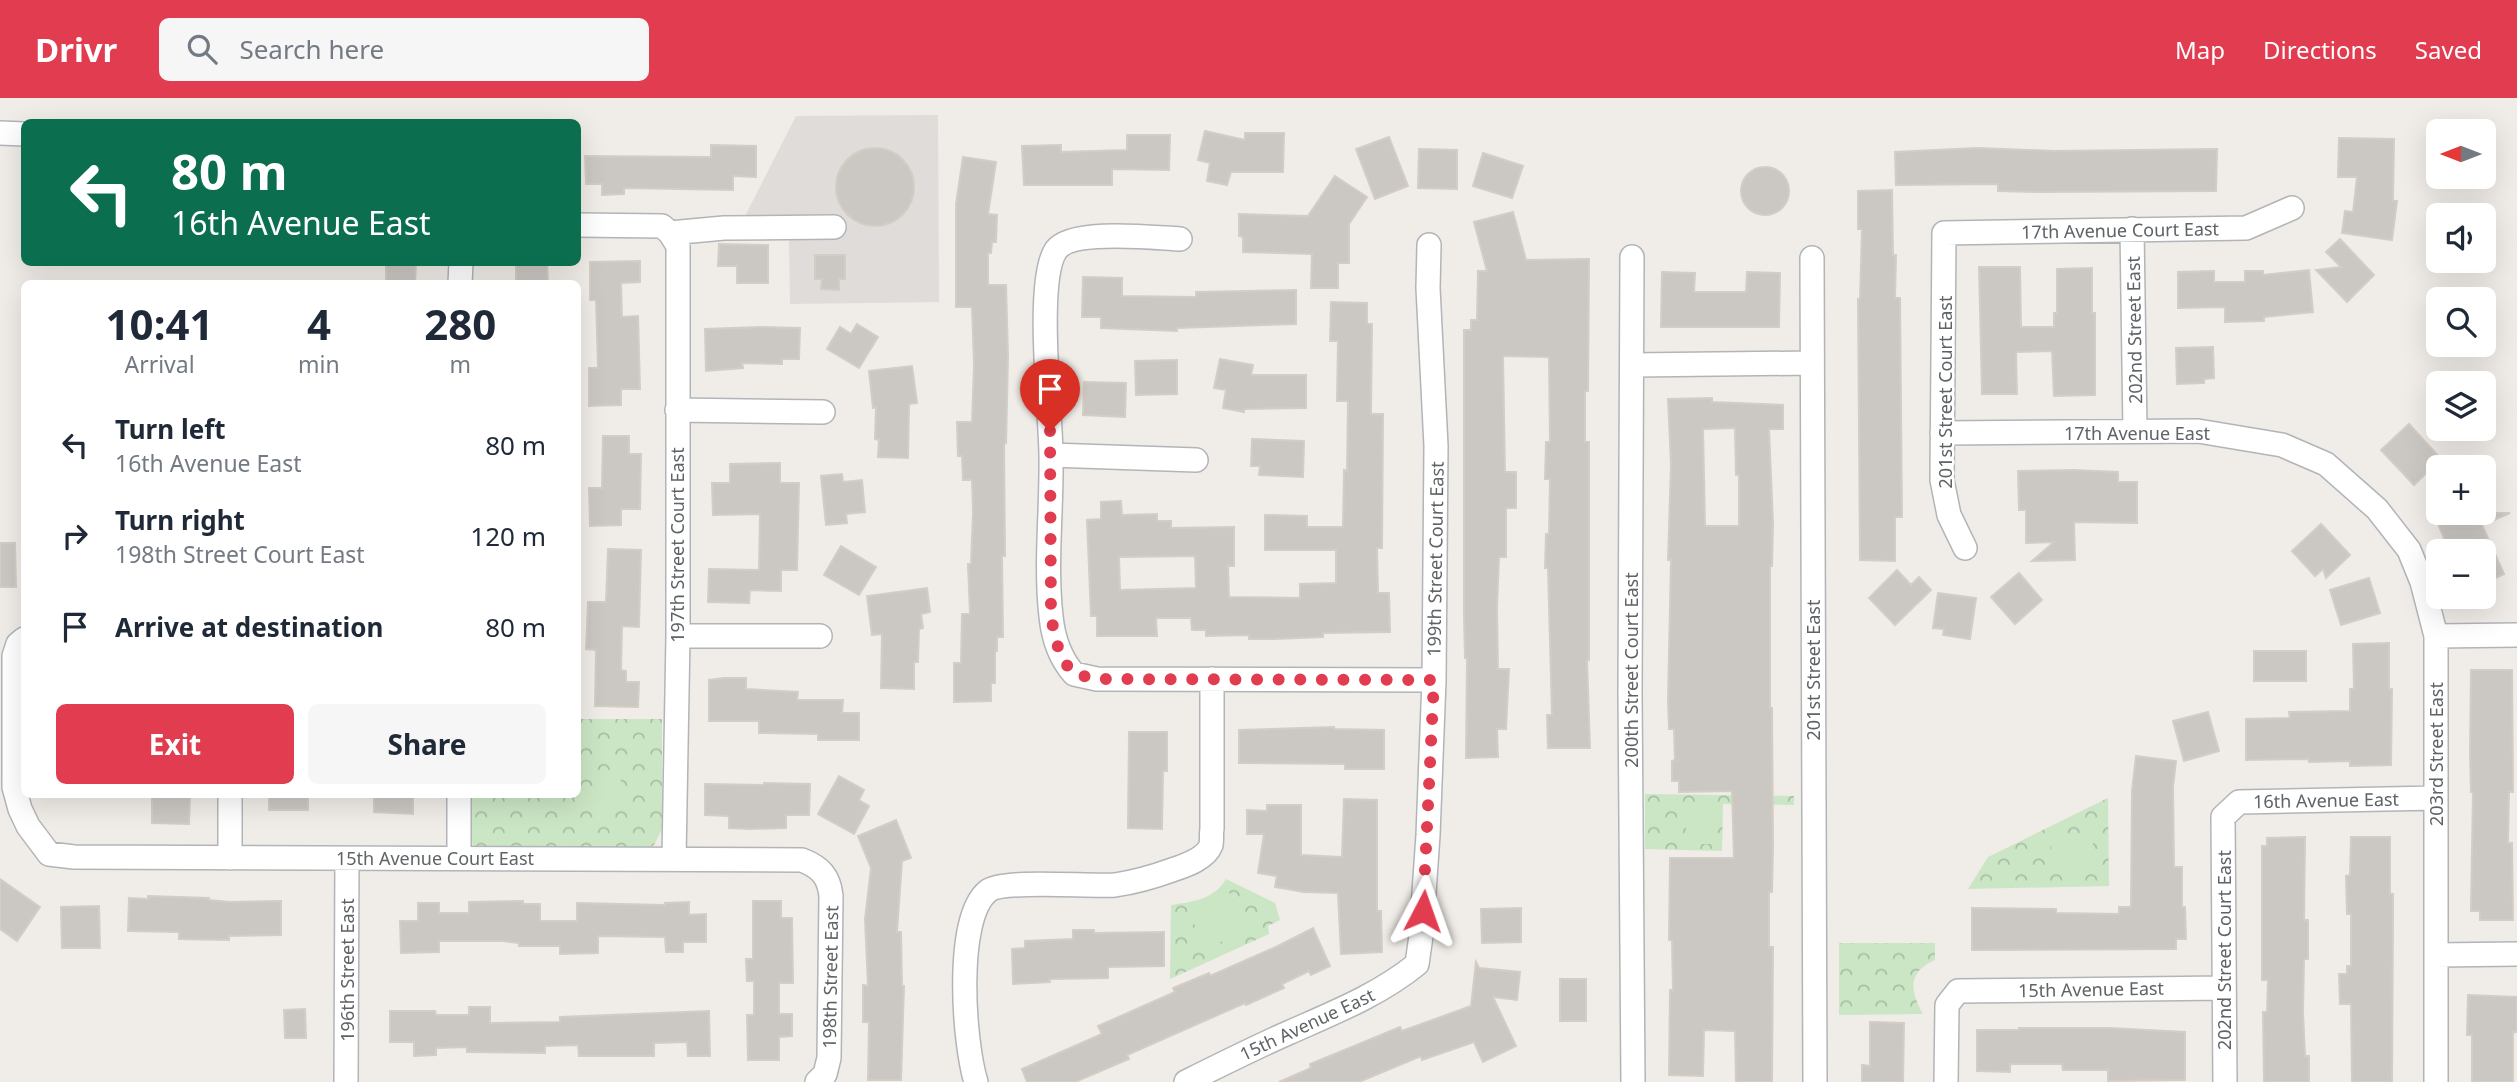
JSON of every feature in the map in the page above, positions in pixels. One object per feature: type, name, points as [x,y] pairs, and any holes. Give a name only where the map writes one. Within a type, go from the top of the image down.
[{"type":"street","points":[[0,133],[21,134]]},
{"type":"street","name":"17th Avenue Court East","points":[[1944,233],[2246,228],[2292,208]]},
{"type":"street","points":[[581,225],[662,226],[670,233],[724,228],[834,227]]},
{"type":"street","name":"202nd Street East","points":[[2132,229],[2135,431]]},
{"type":"street","name":"197th Street Court East","points":[[670,233],[678,246],[679,268],[678,636],[674,858]]},
{"type":"street","name":"201st Street Court East","points":[[1944,233],[1941,480],[1950,515],[1965,548]]},
{"type":"street","points":[[1180,239],[1090,237],[1066,242],[1057,248],[1051,262],[1046,297],[1052,455],[1051,616],[1062,658],[1074,674],[1084,677],[1434,680]]},
{"type":"street","name":"199th Street Court East","points":[[1419,957],[1428,835],[1434,680],[1436,446],[1428,288],[1429,245]]},
{"type":"street","name":"200th Street Court East","points":[[1632,257],[1630,679],[1633,1082]]},
{"type":"street","name":"201st Street East","points":[[1812,258],[1815,1082]]},
{"type":"street","points":[[1633,365],[1812,363]]},
{"type":"street","points":[[677,410],[823,412]]},
{"type":"street","name":"17th Avenue East","points":[[1942,433],[2198,431],[2282,445],[2326,464]]},
{"type":"street","points":[[1052,455],[1196,460]]},
{"type":"street","name":"203rd Street East","points":[[2326,464],[2378,509],[2409,550],[2422,582],[2436,636],[2436,1082]]},
{"type":"street","points":[[2436,636],[2517,635]]},
{"type":"street","points":[[678,636],[820,636]]},
{"type":"street","name":"15th Avenue Court East","points":[[21,642],[14,656],[14,787],[20,809],[49,854],[74,857],[802,860],[813,864],[821,872]]},
{"type":"street","points":[[976,1082],[967,1021],[965,964],[969,922],[978,902],[989,890],[1006,886],[1095,886],[1144,880],[1184,866],[1207,851],[1211,845],[1212,829],[1212,679]]},
{"type":"street","points":[[230,798],[230,858]]},
{"type":"street","points":[[458,858],[459,798]]},
{"type":"street","name":"16th Avenue East","points":[[2223,817],[2239,802],[2436,798]]},
{"type":"street","name":"202nd Street Court East","points":[[2223,817],[2225,1082]]},
{"type":"street","name":"196th Street East","points":[[346,1082],[347,859]]},
{"type":"street","name":"198th Street East","points":[[817,1082],[825,1074],[829,1058],[831,896],[829,880],[821,872]]},
{"type":"street","points":[[2436,955],[2517,954]]},
{"type":"street","name":"15th Avenue East","points":[[1186,1082],[1251,1049],[1349,1006],[1396,981],[1417,964],[1419,957]]},
{"type":"street","name":"15th Avenue East","points":[[1946,1082],[1947,1005],[1958,991],[2224,988]]},
{"type":"shaded area","points":[[938,115],[939,302],[790,304],[789,238],[744,218],[796,116]]},
{"type":"green space","points":[[581,719],[662,719],[662,829],[654,845],[638,853],[487,851],[474,847],[468,834],[469,798],[581,798]]},
{"type":"green space","points":[[599,780],[621,780],[620,803],[598,802]]},
{"type":"green space","points":[[1645,794],[1794,796],[1794,805],[1723,804],[1722,851],[1645,849]]},
{"type":"green space","points":[[2108,798],[2109,886],[1968,889],[1988,857]]},
{"type":"green space","points":[[1686,803],[1718,803],[1717,844],[1686,844]]},
{"type":"green space","points":[[2051,839],[2093,839],[2093,870],[2052,870]]},
{"type":"green space","points":[[1226,879],[1275,903],[1280,920],[1268,926],[1269,934],[1170,979],[1171,905],[1195,901],[1209,895]]},
{"type":"green space","points":[[1229,892],[1246,930],[1205,949],[1188,910]]},
{"type":"green space","points":[[1839,943],[1935,943],[1935,960],[1919,970],[1915,976],[1915,998],[1923,1014],[1839,1015]]},
{"type":"building","points":[[1205,131],[1245,140],[1245,133],[1284,133],[1283,172],[1231,172],[1227,185],[1207,181],[1210,163],[1198,160]]},
{"type":"building","points":[[1127,135],[1170,135],[1169,170],[1112,169],[1112,185],[1024,185],[1022,146],[1061,145],[1061,152],[1127,150]]},
{"type":"building","points":[[1389,137],[1408,186],[1375,199],[1356,149]]},
{"type":"building","points":[[2339,138],[2394,139],[2393,201],[2397,201],[2392,240],[2342,233],[2345,211],[2353,212],[2357,177],[2338,177]]},
{"type":"building","points":[[711,145],[756,146],[756,177],[733,176],[733,190],[624,188],[624,194],[602,195],[602,184],[586,184],[585,156],[711,157]]},
{"type":"building","points":[[867,148],[883,148],[897,154],[908,165],[914,179],[914,195],[908,209],[897,220],[883,226],[867,226],[853,220],[842,209],[836,195],[836,179],[842,165],[853,154]]},
{"type":"building","points":[[1977,148],[2055,151],[2217,149],[2216,191],[2037,192],[1998,191],[1998,184],[1896,185],[1895,152]]},
{"type":"building","points":[[1419,149],[1457,150],[1457,189],[1418,188]]},
{"type":"building","points":[[1483,153],[1523,166],[1512,198],[1473,186]]},
{"type":"building","points":[[963,157],[996,162],[988,214],[997,215],[996,242],[992,242],[991,253],[988,253],[988,285],[1006,285],[1008,357],[1004,444],[1005,556],[1002,556],[1003,637],[997,637],[995,683],[991,683],[991,701],[954,702],[954,663],[961,663],[962,614],[970,614],[968,564],[971,564],[973,513],[972,480],[963,480],[962,456],[958,456],[957,422],[972,422],[974,365],[972,307],[956,307],[956,204]]},
{"type":"building","points":[[1765,167],[1782,174],[1789,191],[1782,208],[1765,215],[1748,208],[1741,191],[1748,174]]},
{"type":"building","points":[[1335,176],[1367,197],[1349,224],[1349,263],[1338,263],[1338,288],[1311,288],[1312,254],[1243,252],[1243,237],[1239,236],[1239,214],[1308,216]]},
{"type":"building","points":[[1892,190],[1893,255],[1896,255],[1895,298],[1900,298],[1902,517],[1895,517],[1895,561],[1860,560],[1858,299],[1862,229],[1858,229],[1858,191]]},
{"type":"building","points":[[1513,212],[1526,260],[1589,259],[1585,442],[1589,442],[1587,660],[1590,748],[1548,748],[1547,715],[1552,715],[1548,568],[1545,568],[1546,534],[1549,534],[1550,479],[1545,479],[1546,442],[1550,442],[1549,357],[1503,356],[1505,472],[1516,472],[1516,508],[1506,508],[1506,557],[1499,557],[1497,608],[1498,669],[1509,669],[1506,729],[1497,729],[1498,757],[1466,758],[1464,330],[1471,330],[1471,320],[1477,320],[1478,271],[1487,271],[1474,222]]},
{"type":"building","points":[[2340,239],[2374,275],[2347,302],[2316,270],[2341,267],[2326,252]]},
{"type":"building","points":[[719,244],[768,245],[768,283],[737,283],[737,266],[718,266]]},
{"type":"building","points":[[815,255],[845,255],[845,279],[839,279],[839,290],[821,289],[822,279],[815,279]]},
{"type":"building","points":[[640,261],[640,282],[621,283],[622,317],[638,316],[640,389],[621,389],[621,405],[589,406],[589,368],[598,368],[596,300],[590,300],[590,262]]},
{"type":"building","points":[[386,266],[416,266],[415,280],[386,280]]},
{"type":"building","points":[[516,266],[547,266],[548,280],[516,280]]},
{"type":"building","points":[[1979,267],[2020,267],[2021,327],[2054,327],[2054,313],[2057,313],[2057,269],[2092,268],[2095,395],[2054,396],[2052,351],[2016,352],[2017,394],[1982,394]]},
{"type":"building","points":[[2309,270],[2313,312],[2264,317],[2264,321],[2225,322],[2225,307],[2178,308],[2178,272],[2214,271],[2214,282],[2245,282],[2245,271],[2263,271],[2263,275]]},
{"type":"building","points":[[1662,272],[1695,273],[1694,292],[1746,292],[1747,272],[1780,273],[1779,327],[1661,327]]},
{"type":"building","points":[[1083,277],[1122,278],[1122,296],[1196,297],[1196,292],[1296,290],[1296,324],[1177,328],[1177,331],[1101,328],[1101,317],[1082,317]]},
{"type":"building","points":[[1331,302],[1367,303],[1367,324],[1372,324],[1371,414],[1383,414],[1382,548],[1377,548],[1378,593],[1389,593],[1390,632],[1323,633],[1323,637],[1249,639],[1249,635],[1206,636],[1206,630],[1192,630],[1191,618],[1156,618],[1157,636],[1097,636],[1097,616],[1091,616],[1087,520],[1101,519],[1101,502],[1121,501],[1122,515],[1157,514],[1157,521],[1171,521],[1171,528],[1234,527],[1234,566],[1228,566],[1229,597],[1300,598],[1300,584],[1336,583],[1336,550],[1265,550],[1265,515],[1307,516],[1307,527],[1343,527],[1348,401],[1337,401],[1338,341],[1330,341]],"holes":[[[1195,556],[1196,588],[1120,590],[1119,557]]]},
{"type":"building","points":[[857,324],[878,337],[859,368],[827,349],[840,327],[851,334]]},
{"type":"building","points":[[800,328],[799,359],[782,359],[782,364],[742,363],[743,368],[706,371],[705,329]]},
{"type":"building","points":[[2213,347],[2214,378],[2204,379],[2204,383],[2177,384],[2176,348]]},
{"type":"building","points":[[1220,359],[1253,365],[1251,375],[1306,375],[1306,408],[1244,409],[1244,412],[1223,408],[1226,390],[1214,388]]},
{"type":"building","points":[[1177,360],[1177,394],[1136,395],[1135,361]]},
{"type":"building","points":[[912,366],[917,403],[909,404],[908,458],[878,457],[879,440],[875,439],[876,407],[873,408],[869,371]]},
{"type":"building","points":[[1084,382],[1126,383],[1125,417],[1083,415]]},
{"type":"building","points":[[1712,398],[1712,402],[1783,405],[1783,429],[1769,429],[1773,523],[1770,566],[1770,708],[1773,847],[1772,892],[1769,892],[1769,947],[1773,947],[1772,1082],[1736,1082],[1735,1031],[1704,1030],[1703,1076],[1669,1075],[1670,990],[1673,990],[1672,940],[1669,940],[1670,858],[1734,858],[1732,791],[1679,792],[1679,781],[1672,781],[1672,761],[1675,760],[1674,729],[1669,729],[1668,700],[1671,465],[1668,399]],"holes":[[[1735,428],[1736,475],[1739,475],[1739,526],[1705,526],[1703,429]]]},
{"type":"building","points":[[2409,424],[2437,455],[2426,455],[2426,473],[2414,485],[2381,450]]},
{"type":"building","points":[[603,436],[629,436],[629,454],[641,454],[640,509],[621,509],[621,525],[590,526],[589,488],[602,488]]},
{"type":"building","points":[[1252,439],[1304,441],[1303,477],[1259,475],[1260,466],[1251,466]]},
{"type":"building","points":[[780,463],[780,483],[799,483],[797,570],[781,570],[781,591],[750,590],[749,603],[708,602],[709,569],[759,570],[760,514],[713,515],[712,483],[730,483],[730,464]]},
{"type":"building","points":[[2018,471],[2118,472],[2118,482],[2137,482],[2137,523],[2074,522],[2075,560],[2032,561],[2054,542],[2026,543],[2026,510],[2019,510]]},
{"type":"building","points":[[842,474],[843,482],[862,480],[865,512],[846,514],[847,523],[826,525],[821,476]]},
{"type":"building","points":[[2496,513],[2510,513],[2496,519]]},
{"type":"building","points":[[2321,524],[2350,555],[2326,578],[2323,569],[2315,576],[2292,551]]},
{"type":"building","points":[[2439,525],[2482,525],[2488,539],[2444,539]]},
{"type":"building","points":[[0,543],[15,543],[16,587],[0,587]]},
{"type":"building","points":[[841,546],[876,567],[859,595],[824,575]]},
{"type":"building","points":[[608,549],[641,550],[639,627],[622,626],[621,670],[626,671],[626,682],[639,682],[638,707],[595,706],[596,650],[586,649],[588,602],[606,602]]},
{"type":"building","points":[[2496,556],[2504,574],[2496,578]]},
{"type":"building","points":[[1897,570],[1911,585],[1919,577],[1931,590],[1895,625],[1869,598]]},
{"type":"building","points":[[2019,573],[2042,600],[2015,624],[1991,597]]},
{"type":"building","points":[[2369,578],[2380,613],[2341,625],[2330,590]]},
{"type":"building","points":[[927,588],[930,612],[921,614],[923,628],[919,629],[918,662],[914,662],[914,689],[881,688],[882,634],[872,635],[867,596]]},
{"type":"building","points":[[1938,593],[1976,598],[1970,639],[1943,635],[1944,629],[1933,628]]},
{"type":"building","points":[[2389,643],[2389,689],[2392,689],[2391,765],[2350,766],[2350,761],[2309,762],[2309,759],[2246,760],[2246,719],[2290,718],[2289,712],[2350,711],[2350,689],[2354,689],[2353,644]]},
{"type":"building","points":[[2254,651],[2306,651],[2306,681],[2254,681]]},
{"type":"building","points":[[2471,670],[2512,670],[2513,792],[2509,792],[2508,843],[2512,843],[2513,920],[2480,920],[2480,911],[2471,911]]},
{"type":"building","points":[[746,678],[746,689],[798,692],[797,700],[843,700],[842,713],[859,713],[859,740],[818,740],[818,734],[759,733],[759,721],[709,721],[709,680]]},
{"type":"building","points":[[2208,712],[2219,751],[2184,761],[2173,721]]},
{"type":"building","points":[[1334,727],[1384,730],[1384,769],[1345,769],[1345,764],[1239,763],[1239,730]]},
{"type":"building","points":[[1129,732],[1167,732],[1162,829],[1128,828]]},
{"type":"building","points":[[2136,756],[2176,761],[2173,787],[2174,867],[2182,867],[2182,907],[2185,907],[2186,939],[2176,939],[2176,949],[1972,950],[1972,908],[2056,909],[2056,913],[2119,914],[2119,907],[2131,907],[2132,791]]},
{"type":"building","points":[[839,776],[864,790],[859,800],[869,806],[854,834],[818,814]]},
{"type":"building","points":[[705,784],[810,784],[809,815],[786,815],[786,828],[750,829],[729,828],[729,816],[705,815]]},
{"type":"building","points":[[152,798],[190,798],[189,824],[152,823]]},
{"type":"building","points":[[269,798],[308,798],[308,810],[269,810]]},
{"type":"building","points":[[374,798],[413,798],[413,814],[374,812]]},
{"type":"building","points":[[1344,799],[1377,800],[1377,911],[1381,911],[1382,952],[1341,954],[1338,893],[1304,892],[1275,887],[1277,876],[1258,873],[1264,834],[1247,834],[1247,810],[1267,811],[1267,805],[1301,805],[1301,855],[1342,857]]},
{"type":"building","points":[[896,820],[911,858],[902,861],[897,932],[901,932],[904,986],[901,1080],[868,1080],[869,1022],[863,1022],[863,985],[868,986],[865,919],[871,868],[858,836]]},
{"type":"building","points":[[2305,837],[2304,920],[2308,920],[2308,959],[2304,959],[2303,1012],[2305,1056],[2309,1056],[2309,1082],[2264,1082],[2263,1012],[2267,1012],[2268,980],[2262,980],[2262,846],[2267,846],[2267,838]]},
{"type":"building","points":[[2351,837],[2390,837],[2390,894],[2393,894],[2392,1082],[2352,1082],[2351,1004],[2340,1004],[2339,974],[2347,974],[2347,966],[2351,966],[2351,914],[2347,914],[2346,876],[2350,875]]},
{"type":"building","points":[[0,879],[40,907],[17,941],[0,929]]},
{"type":"building","points":[[148,896],[209,898],[230,902],[281,901],[281,935],[229,936],[229,940],[179,939],[179,932],[128,931],[129,898],[148,899]]},
{"type":"building","points":[[523,901],[523,904],[540,904],[540,921],[577,921],[577,903],[665,905],[689,902],[689,915],[706,914],[706,942],[683,942],[683,952],[666,952],[665,937],[598,936],[598,953],[560,954],[560,946],[519,946],[519,943],[503,941],[439,941],[439,952],[401,953],[400,921],[418,921],[418,903],[439,903],[439,913],[469,913],[469,902]]},
{"type":"building","points":[[753,901],[781,901],[781,918],[792,918],[793,983],[779,983],[779,1014],[792,1014],[792,1036],[779,1037],[779,1060],[748,1060],[747,1015],[754,1015],[754,981],[747,981],[746,959],[753,959]]},
{"type":"building","points":[[99,906],[100,948],[62,948],[61,907]]},
{"type":"building","points":[[1521,908],[1521,942],[1482,943],[1481,909]]},
{"type":"building","points":[[1313,928],[1330,966],[1311,975],[1309,971],[1282,984],[1284,988],[1127,1055],[1129,1059],[1075,1082],[1027,1082],[1022,1069],[1102,1034],[1098,1026],[1175,992],[1173,988],[1209,973],[1210,976]]},
{"type":"building","points":[[1073,930],[1094,930],[1094,933],[1164,932],[1164,966],[1108,967],[1108,978],[1049,979],[1050,982],[1013,984],[1012,949],[1025,948],[1025,941],[1073,939]]},
{"type":"building","points":[[1476,962],[1479,968],[1520,972],[1517,1000],[1493,997],[1516,1046],[1483,1062],[1474,1042],[1422,1060],[1421,1056],[1359,1082],[1279,1082],[1311,1068],[1310,1064],[1400,1027],[1402,1031],[1471,1006]]},
{"type":"building","points":[[1560,979],[1586,979],[1586,1021],[1560,1021]]},
{"type":"building","points":[[2468,995],[2517,997],[2517,1032],[2513,1032],[2513,1082],[2472,1082],[2472,1035],[2467,1035]]},
{"type":"building","points":[[469,1007],[490,1007],[490,1023],[560,1022],[560,1017],[709,1011],[710,1056],[688,1056],[687,1042],[654,1043],[654,1056],[579,1056],[578,1045],[545,1046],[545,1053],[467,1052],[467,1047],[436,1048],[436,1055],[414,1056],[414,1042],[390,1042],[390,1011],[435,1011],[436,1015],[469,1015]]},
{"type":"building","points":[[305,1009],[306,1038],[285,1038],[284,1010]]},
{"type":"building","points":[[1870,1022],[1904,1023],[1903,1082],[1862,1082],[1862,1065],[1870,1066]]},
{"type":"building","points":[[2109,1028],[2185,1032],[2185,1080],[2108,1081],[2108,1070],[2063,1070],[2062,1064],[2010,1064],[2010,1072],[1977,1071],[1977,1030]]},
{"type":"route","points":[[1050,431],[1051,616],[1057,646],[1074,674],[1097,679],[1434,680],[1423,911]]}]
